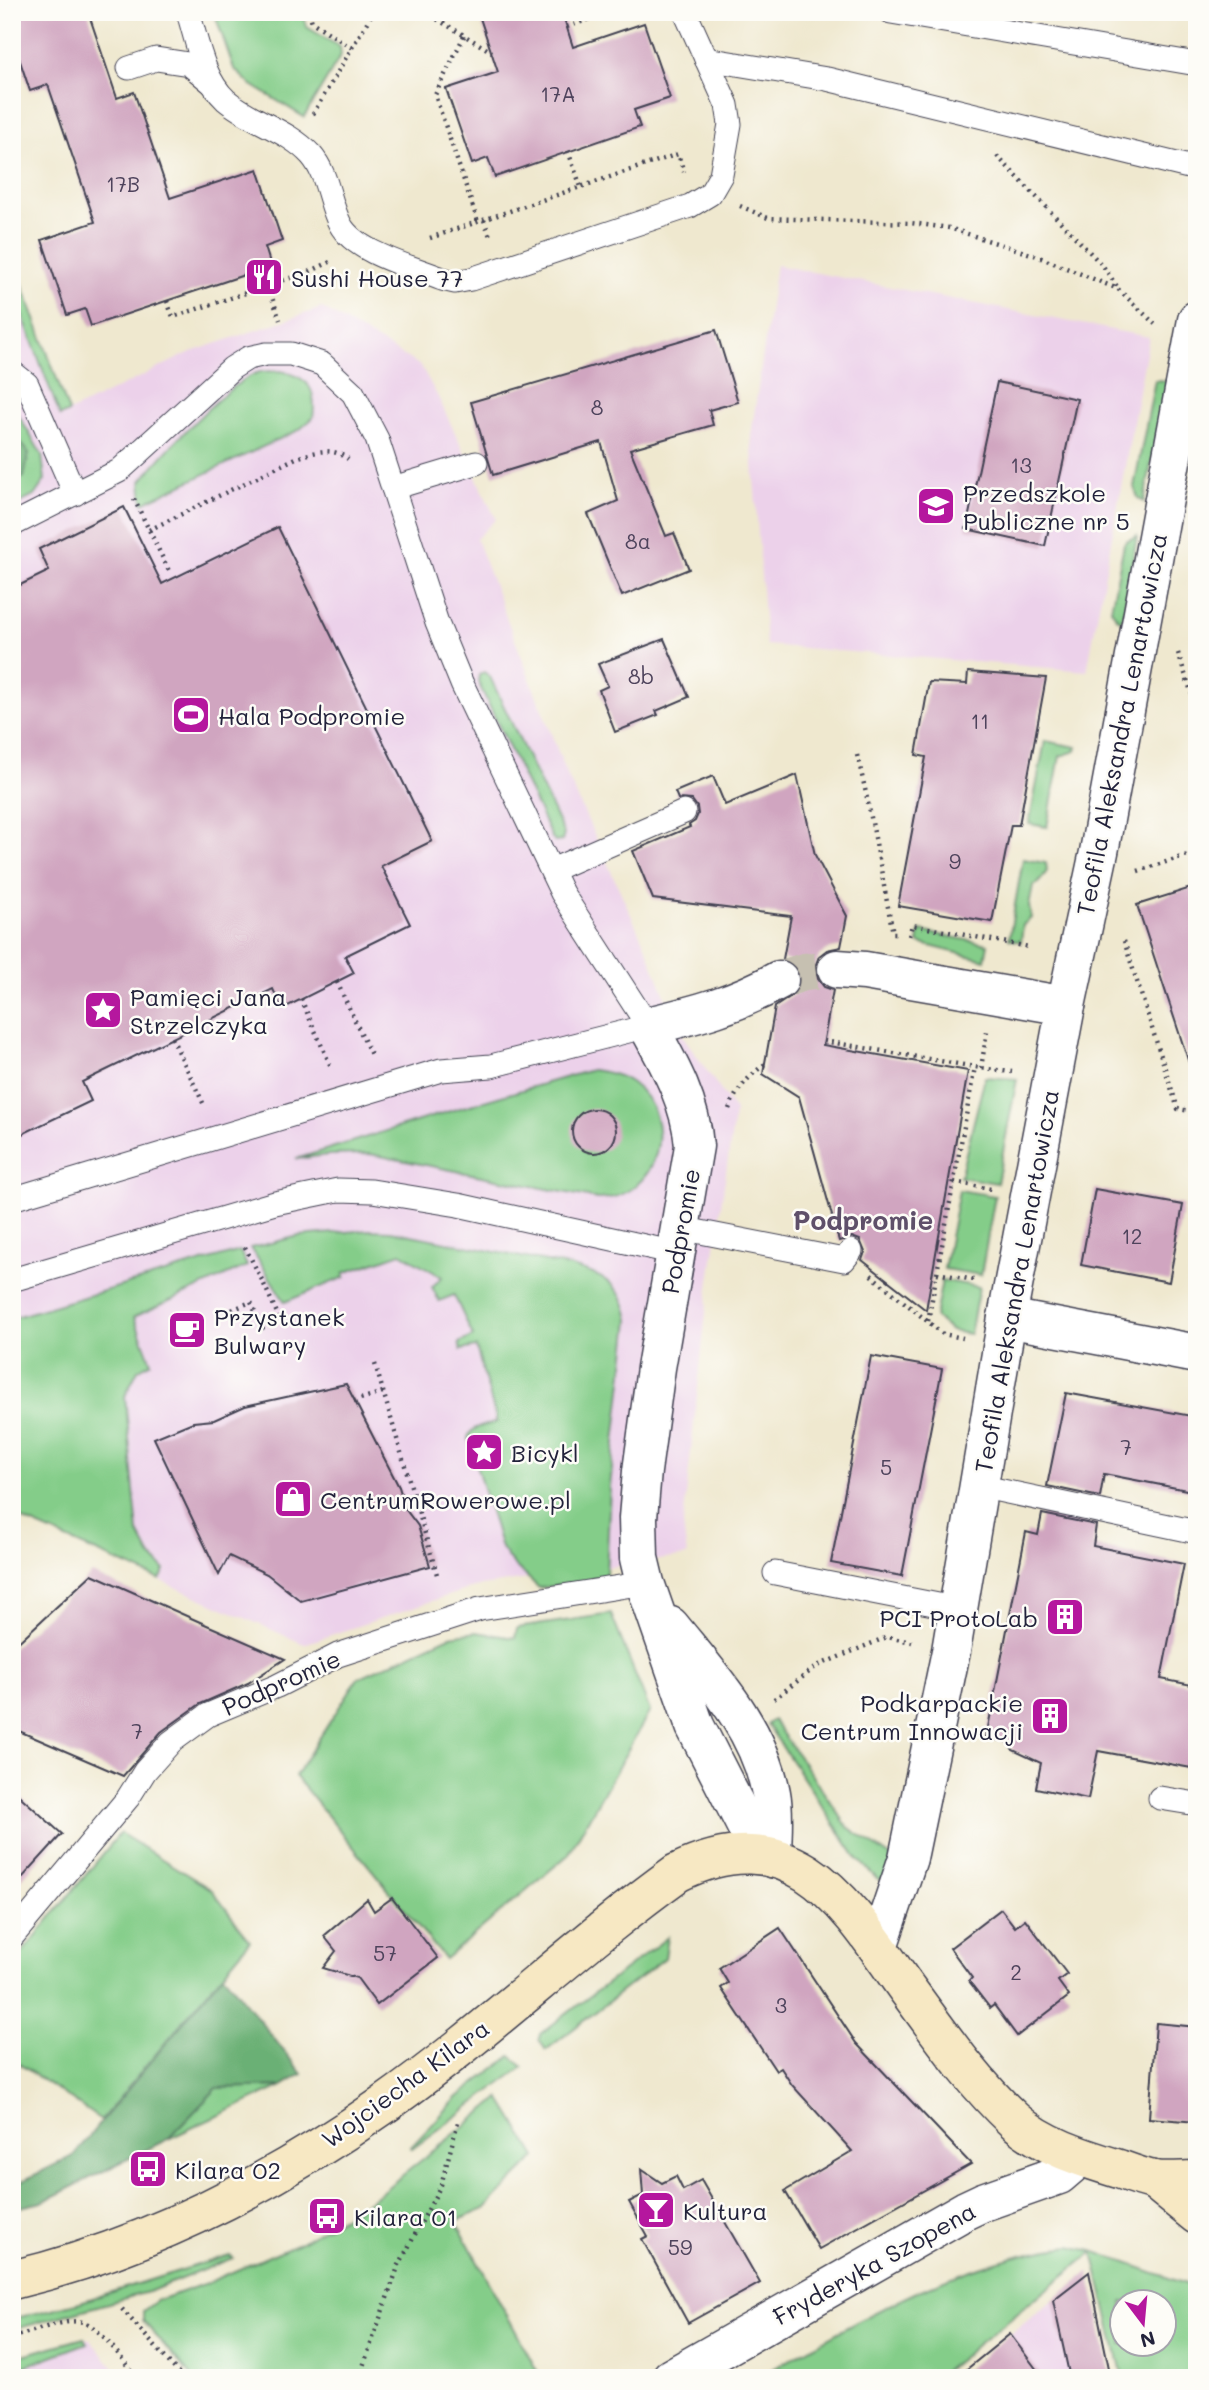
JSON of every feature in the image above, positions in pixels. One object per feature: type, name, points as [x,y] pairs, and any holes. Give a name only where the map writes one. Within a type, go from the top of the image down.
[{"type":"main road","name":"Wojciecha Kilara","points":[[12,2280],[68,2264],[170,2227],[291,2165],[387,2103],[677,1873],[724,1855],[754,1854],[772,1858]]},
{"type":"main road","name":"Podpromie","points":[[772,1858],[816,1878],[851,1912],[878,1947]]},
{"type":"main road","points":[[878,1947],[965,2070],[1016,2122],[1043,2140],[1080,2157],[1154,2180],[1197,2180]]},
{"type":"main road","points":[[1154,2180],[1197,2215]]},
{"type":"street","name":"Teofila Aleksandra Lenartowicza","points":[[878,1947],[908,1858],[951,1651],[1007,1318],[1101,838],[1188,326]]},
{"type":"street","points":[[837,969],[865,971],[1066,1006]]},
{"type":"street","points":[[648,1026],[710,1011],[747,998],[779,980]]},
{"type":"street","name":"Podpromie","points":[[648,1026],[684,1095],[694,1135],[693,1160],[656,1368],[642,1471],[638,1518],[639,1558],[648,1593],[695,1726],[747,1828],[772,1858]]},
{"type":"street","points":[[1007,1318],[1197,1354]]},
{"type":"street","name":"Fryderyka Szopena","points":[[671,2378],[966,2210],[1059,2175],[1080,2157]]},
{"type":"lane","points":[[188,12],[214,86]]},
{"type":"lane","points":[[129,68],[156,59],[189,64],[227,100],[296,142],[313,156],[341,226],[355,242],[442,279],[456,282],[702,199],[721,175],[730,124],[727,106],[685,12]]},
{"type":"lane","points":[[891,12],[1197,64]]},
{"type":"lane","points":[[706,59],[827,79],[1197,169]]},
{"type":"lane","points":[[12,525],[119,471],[232,368],[248,358],[266,354],[291,354],[322,364],[353,393],[377,439],[437,624],[462,684],[562,893],[648,1026],[491,1066],[441,1070],[12,1199]]},
{"type":"lane","points":[[12,372],[27,384],[75,494]]},
{"type":"lane","points":[[390,478],[476,463]]},
{"type":"lane","points":[[552,870],[684,812]]},
{"type":"lane","points":[[12,1280],[275,1203],[338,1190],[372,1191],[678,1241],[844,1259],[851,1251]]},
{"type":"lane","points":[[979,1486],[1197,1532]]},
{"type":"lane","points":[[775,1573],[959,1609]]},
{"type":"lane","name":"Podpromie","points":[[12,1937],[128,1798],[154,1761],[171,1742],[208,1715],[277,1686],[338,1655],[480,1609],[648,1593]]},
{"type":"lane","points":[[1160,1798],[1197,1804]]},
{"type":"path","points":[[309,12],[312,22],[352,48]]},
{"type":"path","points":[[296,142],[373,12]]},
{"type":"path","points":[[425,12],[492,52]]},
{"type":"path","points":[[567,27],[610,12]]},
{"type":"path","points":[[464,36],[435,95],[478,222]]},
{"type":"path","points":[[962,112],[978,136],[1104,266],[1118,289]]},
{"type":"path","points":[[568,151],[581,187]]},
{"type":"path","points":[[167,301],[173,317],[309,272],[320,265],[478,222],[678,154],[702,199],[768,218],[911,223],[949,228],[1034,255],[1118,289],[1188,326]]},
{"type":"path","points":[[268,285],[274,302]]},
{"type":"path","points":[[149,530],[296,458],[321,450],[338,453],[351,461],[362,473],[390,478]]},
{"type":"path","points":[[141,514],[169,571]]},
{"type":"path","points":[[1177,650],[1197,709]]},
{"type":"path","points":[[858,755],[893,933],[910,936],[912,925],[1029,947]]},
{"type":"path","points":[[1130,873],[1197,852]]},
{"type":"path","points":[[1119,929],[1178,1109],[1197,1112]]},
{"type":"path","points":[[337,982],[386,1087]]},
{"type":"path","points":[[301,999],[345,1099]]},
{"type":"path","points":[[928,1321],[954,1182],[989,1023]]},
{"type":"path","points":[[172,1038],[220,1136]]},
{"type":"path","points":[[824,1041],[978,1068],[1024,1073]]},
{"type":"path","points":[[728,1117],[739,1088],[765,1064]]},
{"type":"path","points":[[954,1182],[1002,1191]]},
{"type":"path","points":[[243,1243],[281,1322]]},
{"type":"path","points":[[868,1273],[943,1334],[974,1340]]},
{"type":"path","points":[[937,1273],[985,1282]]},
{"type":"path","points":[[219,1315],[251,1302],[263,1330]]},
{"type":"path","points":[[375,1364],[438,1578]]},
{"type":"path","points":[[354,1401],[383,1392]]},
{"type":"path","points":[[770,1702],[817,1666],[887,1637],[951,1651]]},
{"type":"path","points":[[359,2378],[398,2267],[441,2185],[458,2122]]},
{"type":"path","points":[[122,2309],[183,2378]]},
{"type":"path","points":[[12,2337],[71,2322],[85,2322],[95,2329],[137,2378]]},
{"type":"shaded area","points":[[12,256],[69,412],[191,352],[322,308],[421,366],[438,397],[496,519],[476,539],[568,777],[648,952],[678,1029],[735,1111],[708,1294],[683,1524],[687,1556],[474,1587],[304,1644],[12,1515]]},
{"type":"shaded area","name":"Przedszkole Publiczne nr 5","points":[[776,265],[1149,337],[1087,671],[766,645],[751,436]]},
{"type":"shaded area","points":[[1089,2272],[1111,2378],[956,2378],[1053,2300]]},
{"type":"shaded area","points":[[89,2338],[123,2378],[12,2378],[12,2362]]},
{"type":"green space","points":[[214,12],[302,12],[307,27],[340,47],[341,55],[304,117],[250,84],[234,69]]},
{"type":"green space","points":[[12,256],[69,412],[60,416],[12,287]]},
{"type":"green space","points":[[281,371],[298,377],[309,386],[314,400],[313,418],[299,430],[143,503],[141,481],[214,403],[247,378],[260,372]]},
{"type":"green space","points":[[1155,380],[1167,381],[1144,502],[1138,498],[1134,487]]},
{"type":"green space","points":[[12,404],[42,455],[45,480],[34,496],[12,507]]},
{"type":"green space","points":[[12,431],[29,453],[24,477],[12,483]]},
{"type":"green space","points":[[1137,536],[1122,621],[1111,609],[1124,544]]},
{"type":"green space","points":[[484,672],[490,677],[564,834],[562,841],[555,842],[552,838],[478,682],[479,675]]},
{"type":"green space","points":[[1045,741],[1077,747],[1076,751],[1060,756],[1047,827],[1029,824]]},
{"type":"green space","points":[[1023,859],[1046,863],[1047,871],[1039,883],[1033,886],[1029,906],[1031,918],[1023,925],[1021,942],[1009,939]]},
{"type":"green space","points":[[920,931],[988,944],[985,960],[918,943]]},
{"type":"green space","points":[[591,1070],[617,1075],[632,1083],[647,1098],[656,1116],[656,1154],[648,1172],[636,1186],[619,1195],[598,1199],[370,1154],[296,1159],[460,1108]]},
{"type":"green space","points":[[985,1077],[1017,1079],[997,1183],[960,1177]]},
{"type":"green space","points":[[959,1190],[995,1196],[981,1275],[944,1269]]},
{"type":"green space","points":[[369,1230],[391,1231],[572,1267],[603,1278],[617,1290],[629,1320],[610,1486],[606,1576],[587,1582],[539,1588],[511,1562],[501,1548],[468,1438],[476,1428],[497,1422],[476,1347],[461,1350],[459,1343],[473,1336],[454,1295],[439,1301],[432,1287],[442,1277],[401,1253],[344,1273],[345,1277],[285,1302],[251,1248],[299,1236]]},
{"type":"green space","points":[[240,1251],[247,1266],[134,1317],[151,1362],[138,1370],[125,1396],[138,1532],[150,1555],[165,1570],[160,1580],[12,1515],[12,1318]]},
{"type":"green space","points":[[942,1280],[979,1287],[970,1334],[951,1331],[935,1317]]},
{"type":"green space","points":[[611,1614],[650,1711],[568,1855],[445,1959],[295,1776],[358,1678],[450,1636],[476,1632],[515,1638],[517,1628]]},
{"type":"green space","points":[[773,1720],[848,1827],[894,1859],[886,1880],[878,1880],[857,1858],[767,1724]]},
{"type":"green space","points":[[120,1833],[212,1890],[250,1941],[101,2120],[12,2059],[12,1965]]},
{"type":"green space","points":[[668,1937],[665,1958],[546,2050],[539,2040],[540,2034]]},
{"type":"green space","points":[[223,1974],[302,2074],[282,2086],[217,2088],[168,2139],[42,2202],[12,2209],[12,2186],[73,2156]]},
{"type":"green space","points":[[511,2056],[523,2067],[412,2149],[458,2097]]},
{"type":"green space","points":[[282,2086],[168,2139],[217,2088]]},
{"type":"green space","points":[[500,2098],[536,2157],[485,2209],[456,2221],[541,2378],[193,2378],[143,2321],[143,2311],[158,2300],[207,2283],[299,2243],[370,2201]]},
{"type":"green space","points":[[1070,2246],[1093,2251],[1197,2288],[1197,2378],[1123,2378],[1118,2358],[1178,2358],[1178,2288],[1108,2288],[1108,2315],[1093,2252],[936,2378],[757,2378],[869,2315],[947,2279],[1028,2253]]},
{"type":"green space","points":[[230,2255],[233,2258],[151,2291],[12,2330],[12,2319],[80,2302]]},
{"type":"green space","points":[[84,2338],[87,2343],[12,2371],[12,2358]]},
{"type":"building","points":[[12,12],[88,12],[117,98],[134,92],[170,198],[258,169],[282,241],[265,247],[271,266],[91,326],[85,309],[67,315],[42,240],[95,222],[48,85],[30,91],[12,37]]},
{"type":"building","points":[[478,12],[562,12],[573,47],[644,23],[670,98],[634,110],[640,127],[495,177],[488,158],[472,164],[446,89],[498,72]]},
{"type":"building","points":[[716,330],[738,402],[709,410],[713,425],[630,449],[666,536],[674,533],[689,569],[622,596],[588,514],[618,501],[601,442],[493,475],[471,402]]},
{"type":"building","name":"Przedszkole Publiczne nr 5","points":[[997,382],[1077,399],[1045,546],[966,529]]},
{"type":"building","name":"Hala Podpromie","points":[[124,507],[162,584],[278,527],[432,841],[381,866],[410,924],[345,956],[354,973],[282,1009],[273,989],[82,1082],[91,1101],[12,1139],[12,589],[49,571],[39,549]]},
{"type":"building","points":[[664,639],[689,697],[656,711],[658,715],[615,732],[599,690],[608,686],[598,664]]},
{"type":"building","points":[[968,672],[1046,678],[1019,825],[1011,825],[992,922],[898,906],[926,757],[916,755],[929,682],[967,684]]},
{"type":"building","points":[[797,775],[815,855],[847,916],[841,947],[827,950],[819,956],[815,967],[818,979],[824,987],[833,990],[823,1045],[968,1071],[926,1310],[862,1260],[865,1252],[860,1240],[852,1237],[839,1241],[799,1097],[763,1074],[775,1007],[797,992],[801,982],[798,969],[783,959],[791,916],[653,899],[633,851],[690,827],[695,821],[697,807],[692,800],[678,799],[675,792],[713,776],[725,805]]},
{"type":"building","points":[[1197,886],[1197,1065],[1190,1066],[1137,905]]},
{"type":"building","points":[[594,1109],[609,1116],[616,1131],[609,1146],[594,1153],[579,1146],[572,1131],[579,1116]]},
{"type":"building","points":[[1095,1189],[1183,1205],[1169,1282],[1081,1265]]},
{"type":"building","points":[[871,1356],[942,1369],[902,1576],[831,1563]]},
{"type":"building","name":"CentrumRowerowe.pl","points":[[346,1384],[399,1487],[406,1510],[418,1526],[430,1566],[301,1601],[267,1574],[229,1556],[219,1575],[154,1438],[193,1422],[214,1420],[245,1406]]},
{"type":"building","points":[[1066,1393],[1197,1417],[1197,1492],[1104,1474],[1100,1497],[1047,1486]]},
{"type":"building","points":[[1042,1514],[1096,1525],[1093,1546],[1184,1564],[1161,1679],[1197,1686],[1197,1769],[1098,1751],[1088,1799],[1036,1788],[1041,1763],[1013,1750],[1008,1742],[986,1738],[1026,1532],[1038,1535]]},
{"type":"building","points":[[92,1574],[285,1659],[248,1683],[200,1704],[161,1732],[123,1776],[12,1728],[12,1648]]},
{"type":"building","points":[[12,1789],[62,1834],[12,1889]]},
{"type":"building","points":[[392,1898],[438,1958],[377,2005],[357,1978],[323,1968],[336,1951],[324,1936],[367,1899],[374,1911]]},
{"type":"building","points":[[1001,1909],[1015,1927],[1025,1919],[1067,1974],[1058,1981],[1069,1996],[1017,2036],[994,2005],[990,2008],[969,1981],[972,1978],[950,1948]]},
{"type":"building","points":[[780,1928],[856,2043],[971,2164],[819,2249],[785,2191],[852,2151],[792,2085],[781,2068],[776,2071],[721,1988],[728,1983],[719,1968]]},
{"type":"building","points":[[1156,2023],[1197,2027],[1197,2122],[1149,2118]]},
{"type":"building","points":[[641,2169],[662,2183],[676,2176],[683,2190],[701,2180],[760,2283],[688,2323],[642,2239],[648,2236],[629,2202],[643,2195]]},
{"type":"building","points":[[1089,2272],[1111,2378],[1070,2378],[1053,2300]]},
{"type":"building","points":[[1010,2334],[1043,2378],[956,2378]]},
{"type":"tunnel","points":[[779,980],[804,972],[837,969]]},
{"type":"place","name":"Sushi House 77","points":[[264,277]]},
{"type":"place","name":"Przedszkole Publiczne nr 5","points":[[936,506]]},
{"type":"place","name":"Hala Podpromie","points":[[191,715]]},
{"type":"place","name":"Pamięci Jana Strzelczyka","points":[[103,1010]]},
{"type":"place","name":"Przystanek Bulwary","points":[[187,1330]]},
{"type":"place","name":"Bicykl","points":[[484,1452]]},
{"type":"place","name":"CentrumRowerowe.pl","points":[[293,1499]]},
{"type":"place","name":"PCI ProtoLab","points":[[1065,1617]]},
{"type":"place","name":"Podkarpackie Centrum Innowacji","points":[[1050,1716]]},
{"type":"place","name":"Kilara 02","points":[[148,2169]]},
{"type":"place","name":"Kultura","points":[[656,2210]]},
{"type":"place","name":"Kilara 01","points":[[327,2216]]},
{"type":"district","name":"Podpromie","points":[[863,1220]]}]
